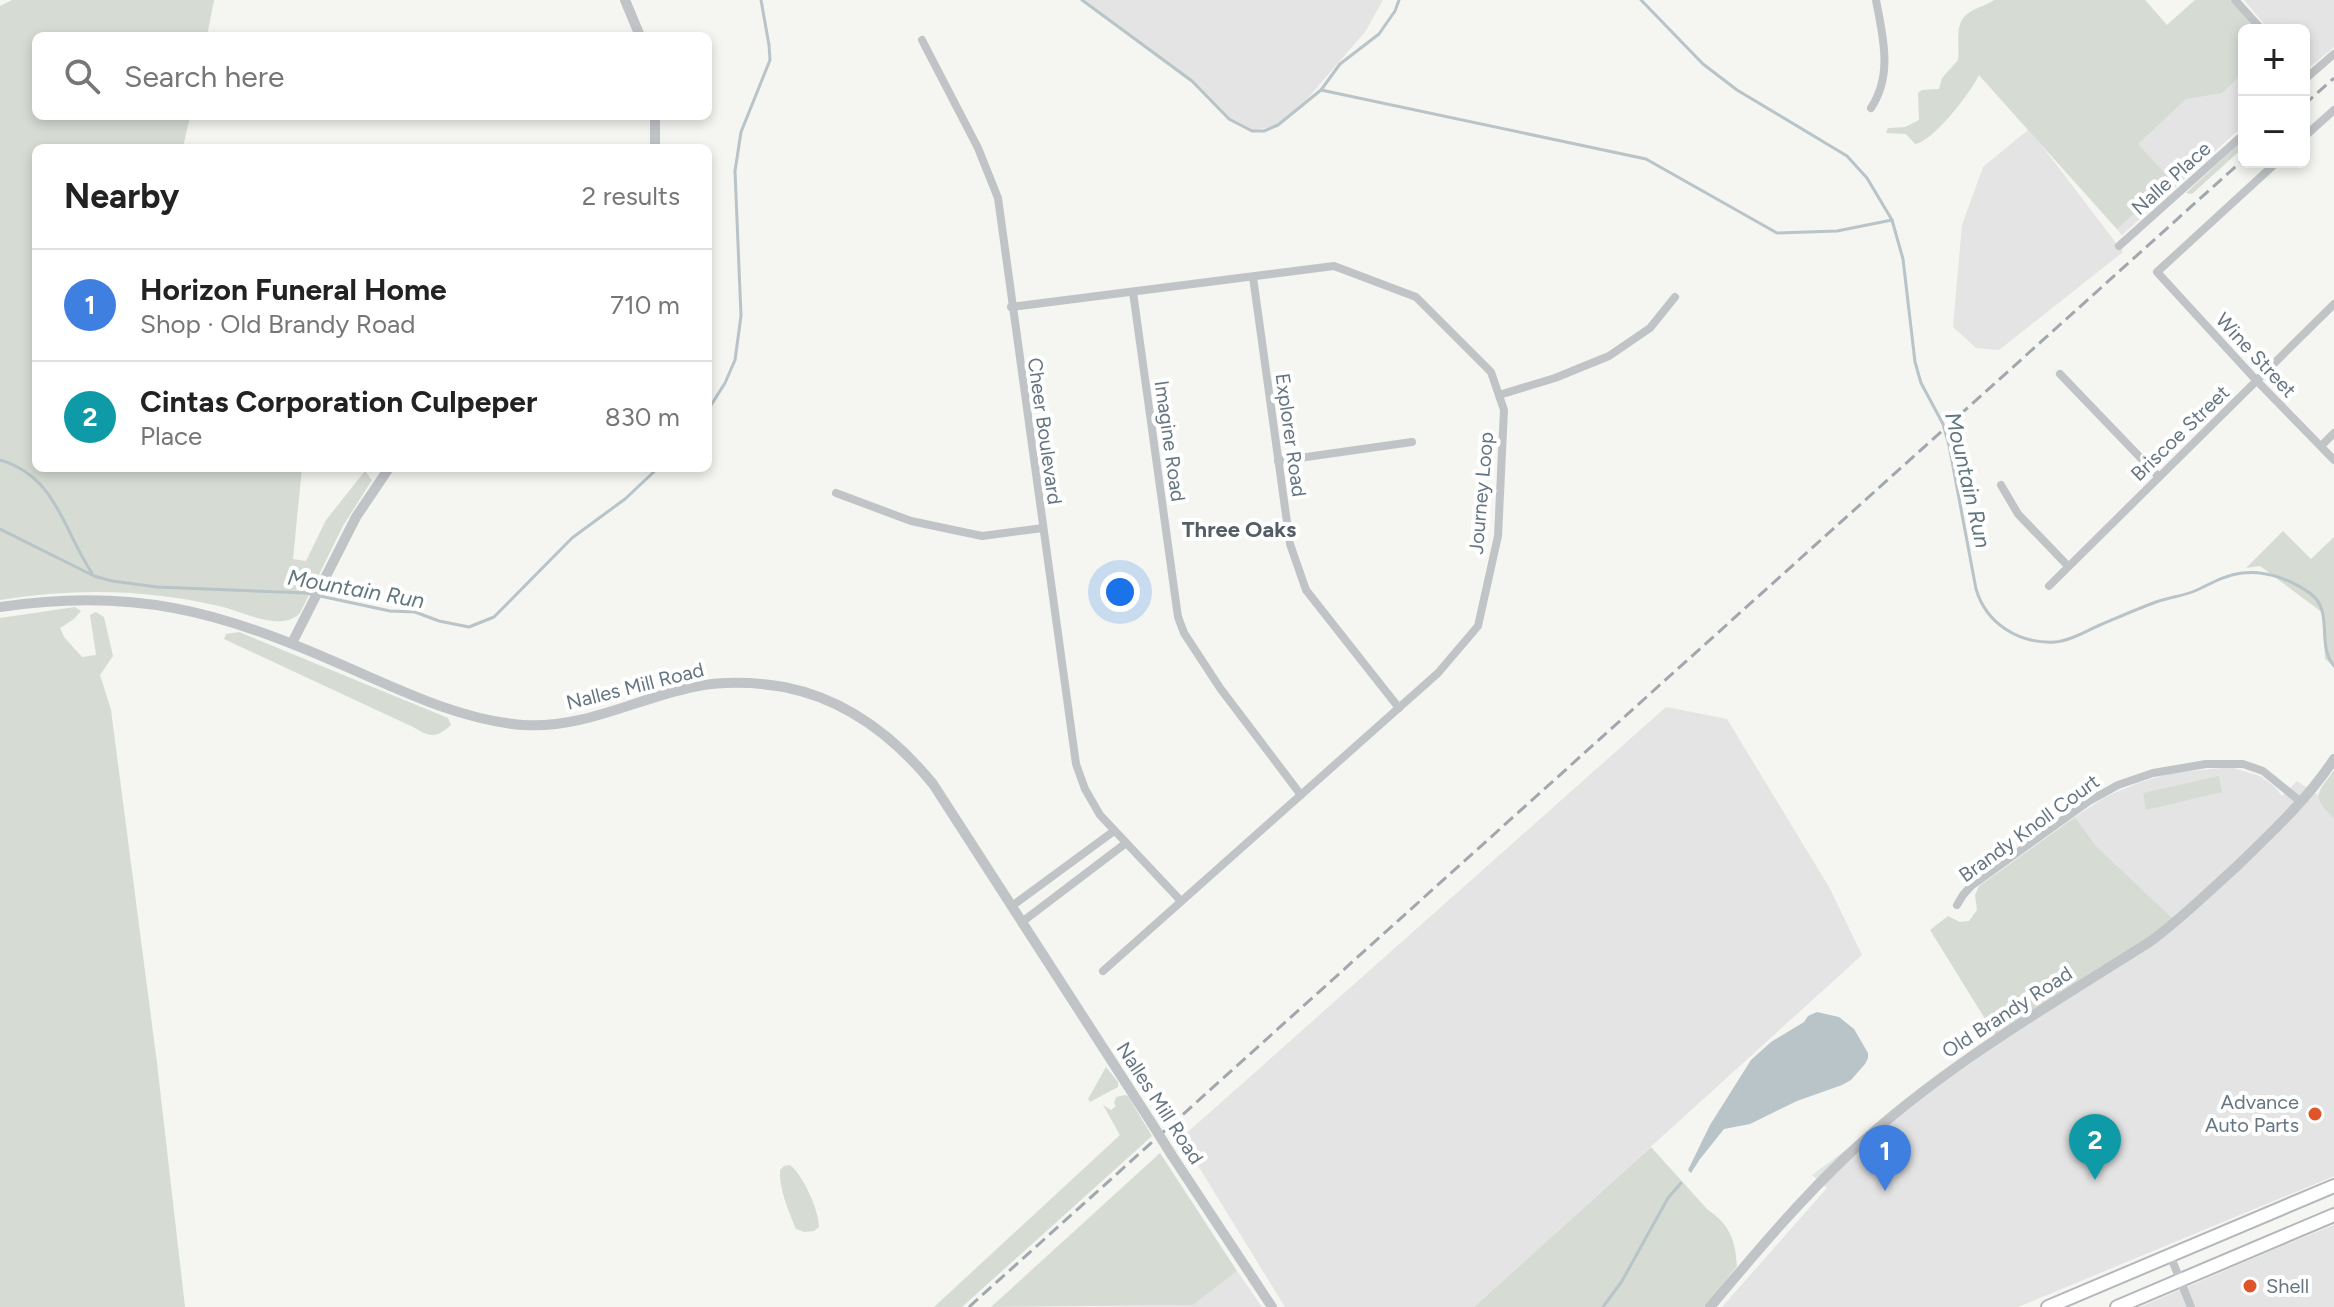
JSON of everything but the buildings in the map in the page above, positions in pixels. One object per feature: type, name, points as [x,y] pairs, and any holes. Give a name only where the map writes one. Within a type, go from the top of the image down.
[{"type":"main road","points":[[2048,1307],[2334,1186]]},
{"type":"main road","points":[[2117,1307],[2334,1215]]},
{"type":"street","points":[[625,0],[638,32]]},
{"type":"street","points":[[1871,108],[1882,90],[1885,63],[1876,0]]},
{"type":"street","points":[[2235,0],[2257,24]]},
{"type":"street","name":"Cheer Boulevard","points":[[922,40],[978,148],[998,198],[1076,764],[1085,789],[1100,815],[1181,901]]},
{"type":"street","points":[[2310,75],[2334,54]]},
{"type":"street","points":[[2310,132],[2334,110]]},
{"type":"street","points":[[655,120],[655,144]]},
{"type":"street","name":"Nalle Place","points":[[2119,246],[2238,139]]},
{"type":"street","name":"Wine Street","points":[[2270,168],[2157,272],[2334,460]]},
{"type":"street","name":"Journey Loop","points":[[1011,307],[1334,266],[1416,297],[1491,372],[1504,410],[1498,536],[1478,626],[1438,673],[1103,971]]},
{"type":"street","name":"Explorer Road","points":[[1253,277],[1290,544],[1306,590],[1399,708]]},
{"type":"street","name":"Imagine Road","points":[[1133,292],[1178,617],[1184,633],[1220,688],[1301,795]]},
{"type":"street","points":[[1499,395],[1555,378],[1609,356],[1650,328],[1675,297]]},
{"type":"street","name":"Briscoe Street","points":[[2049,586],[2334,304]]},
{"type":"street","points":[[2060,374],[2158,476]]},
{"type":"street","points":[[2321,446],[2334,433]]},
{"type":"street","points":[[1278,461],[1412,442]]},
{"type":"street","points":[[292,643],[368,495],[386,472]]},
{"type":"street","points":[[2001,485],[2018,514],[2068,566]]},
{"type":"street","points":[[836,493],[911,521],[982,536],[1043,528]]},
{"type":"street","name":"Nalles Mill Road","points":[[0,607],[64,599],[94,599],[142,602],[221,618],[292,643],[454,710],[523,725],[588,719],[655,697],[708,685],[784,687],[827,700],[876,728],[918,766],[942,797],[1272,1307]]},
{"type":"street","name":"Old Brandy Road","points":[[1710,1307],[1825,1177],[1879,1128],[1976,1053],[2176,923],[2301,802],[2334,759]]},
{"type":"street","name":"Brandy Knoll Court","points":[[1957,905],[1971,886],[2079,808],[2118,785],[2142,776],[2193,765],[2243,764],[2263,771],[2301,802]]},
{"type":"street","points":[[1012,906],[1114,831]]},
{"type":"street","points":[[1022,922],[1126,843]]},
{"type":"street","points":[[2170,1255],[2191,1307]]},
{"type":"shaded area","points":[[12,0],[214,0],[208,32],[32,32],[32,120],[189,120],[184,144],[32,144],[32,472],[302,472],[293,559],[306,561],[326,520],[366,472],[372,480],[343,526],[300,613],[292,619],[272,621],[192,600],[137,593],[55,593],[0,600],[0,6]]},
{"type":"shaded area","points":[[1081,0],[1383,0],[1365,32],[1306,100],[1278,125],[1252,131],[1229,119],[1201,90]]},
{"type":"shaded area","points":[[1994,0],[2145,0],[2167,25],[2195,0],[2230,0],[2251,24],[2238,24],[2238,78],[2222,93],[2186,99],[2138,144],[2171,180],[2117,229],[1979,75],[1951,115],[1923,141],[1915,144],[1906,134],[1886,133],[1888,128],[1905,127],[1919,120],[1918,93],[1939,89],[1942,78],[1958,60],[1961,21],[1970,12]]},
{"type":"shaded area","points":[[2145,0],[2167,25],[2195,0],[2230,0],[2251,24],[2238,24],[2238,130],[2122,235],[2039,142],[2123,252],[1999,350],[1976,348],[1953,327],[1962,225],[1983,167],[2028,130],[1979,75]]},
{"type":"shaded area","points":[[2244,0],[2334,0],[2334,47],[2310,67],[2310,24],[2264,24]]},
{"type":"shaded area","points":[[2238,145],[2238,152],[2192,194],[2186,193]]},
{"type":"shaded area","points":[[2283,531],[2311,559],[2334,537],[2334,666],[2325,659],[2323,613],[2260,566],[2246,568]]},
{"type":"shaded area","points":[[75,607],[81,611],[60,628],[64,637],[82,657],[96,655],[90,615],[96,612],[104,617],[113,656],[100,675],[111,710],[185,1307],[0,1307],[0,618]]},
{"type":"shaded area","points":[[239,632],[448,718],[451,725],[441,733],[424,733],[224,639],[226,634]]},
{"type":"shaded area","points":[[1666,707],[1727,719],[1829,887],[1862,955],[1474,1307],[1285,1307],[1181,1138]]},
{"type":"shaded area","points":[[2231,767],[2260,776],[2282,796],[2297,781],[2318,795],[2334,819],[2334,1176],[2018,1307],[1722,1307],[1827,1188],[1812,1175],[2156,920],[2164,911],[2096,846],[2075,817],[2105,797],[2138,783],[2171,773]]},
{"type":"shaded area","points":[[2334,770],[2334,819],[2319,795]]},
{"type":"shaded area","points":[[2219,776],[2222,792],[2146,810],[2143,793]]},
{"type":"shaded area","points":[[2075,817],[2096,846],[2173,919],[1995,1035],[1930,930],[1948,916],[1960,922],[1969,921],[1977,910],[1975,895],[1979,886]]},
{"type":"shaded area","points":[[1817,1012],[1839,1017],[1854,1029],[1868,1053],[1865,1064],[1842,1085],[1797,1101],[1750,1124],[1724,1129],[1691,1173],[1688,1170],[1710,1125],[1751,1060],[1771,1042]]},
{"type":"shaded area","points":[[1106,1067],[1118,1082],[1118,1087],[1090,1102],[1088,1099]]},
{"type":"shaded area","points":[[1125,1095],[1152,1136],[962,1307],[934,1307],[1120,1135],[1103,1105],[1111,1110],[1116,1106],[1116,1097]]},
{"type":"shaded area","points":[[1651,1147],[1721,1221],[1733,1240],[1737,1266],[1705,1307],[1474,1307]]},
{"type":"shaded area","points":[[1160,1153],[1237,1271],[1193,1305],[991,1307]]},
{"type":"shaded area","points":[[790,1165],[805,1185],[813,1203],[819,1227],[814,1231],[796,1229],[788,1208],[780,1170]]},
{"type":"shaded area","points":[[2334,1225],[2334,1307],[2140,1307],[2285,1245]]},
{"type":"shaded area","points":[[1237,1271],[1262,1307],[1094,1307],[1193,1305]]},
{"type":"waterway","name":"Mountain Run","points":[[712,404],[735,360],[741,316],[735,171],[741,132],[770,60],[761,0]]},
{"type":"waterway","name":"Mountain Run","points":[[1082,0],[1192,81],[1229,119],[1252,131],[1264,131],[1278,125],[1321,90],[1340,64],[1379,34],[1399,0]]},
{"type":"waterway","name":"Mountain Run","points":[[1641,0],[1703,64],[1737,90],[1847,156],[1867,178],[1892,220],[1903,259],[1915,362],[1921,383],[1943,424],[1949,445],[1976,589],[1987,612],[1996,621],[2005,629],[2028,639],[2061,641],[2224,577],[2260,573],[2296,584],[2318,601],[2324,619],[2326,648],[2334,666]]},
{"type":"waterway","points":[[1321,90],[1646,159],[1777,233],[1837,231],[1892,220]]},
{"type":"waterway","points":[[0,460],[19,468],[47,492],[92,573]]},
{"type":"waterway","name":"Mountain Run","points":[[0,529],[94,576],[112,581],[157,587],[306,593],[390,611],[415,612],[469,627],[494,617],[572,538],[625,499],[654,472]]},
{"type":"waterway","points":[[1603,1307],[1622,1281],[1668,1198],[1681,1183]]},
{"type":"railway","points":[[2310,100],[2334,78]]},
{"type":"railway","points":[[969,1307],[2238,164]]},
{"type":"place","name":"Advance Auto Parts","points":[[2315,1114]]},
{"type":"place","name":"Cintas Corporation Culpeper","points":[[2095,1180]]},
{"type":"place","name":"Horizon Funeral Home","points":[[1885,1191]]},
{"type":"place","name":"Shell","points":[[2250,1286]]},
{"type":"district","name":"Three Oaks","points":[[1239,529]]}]
